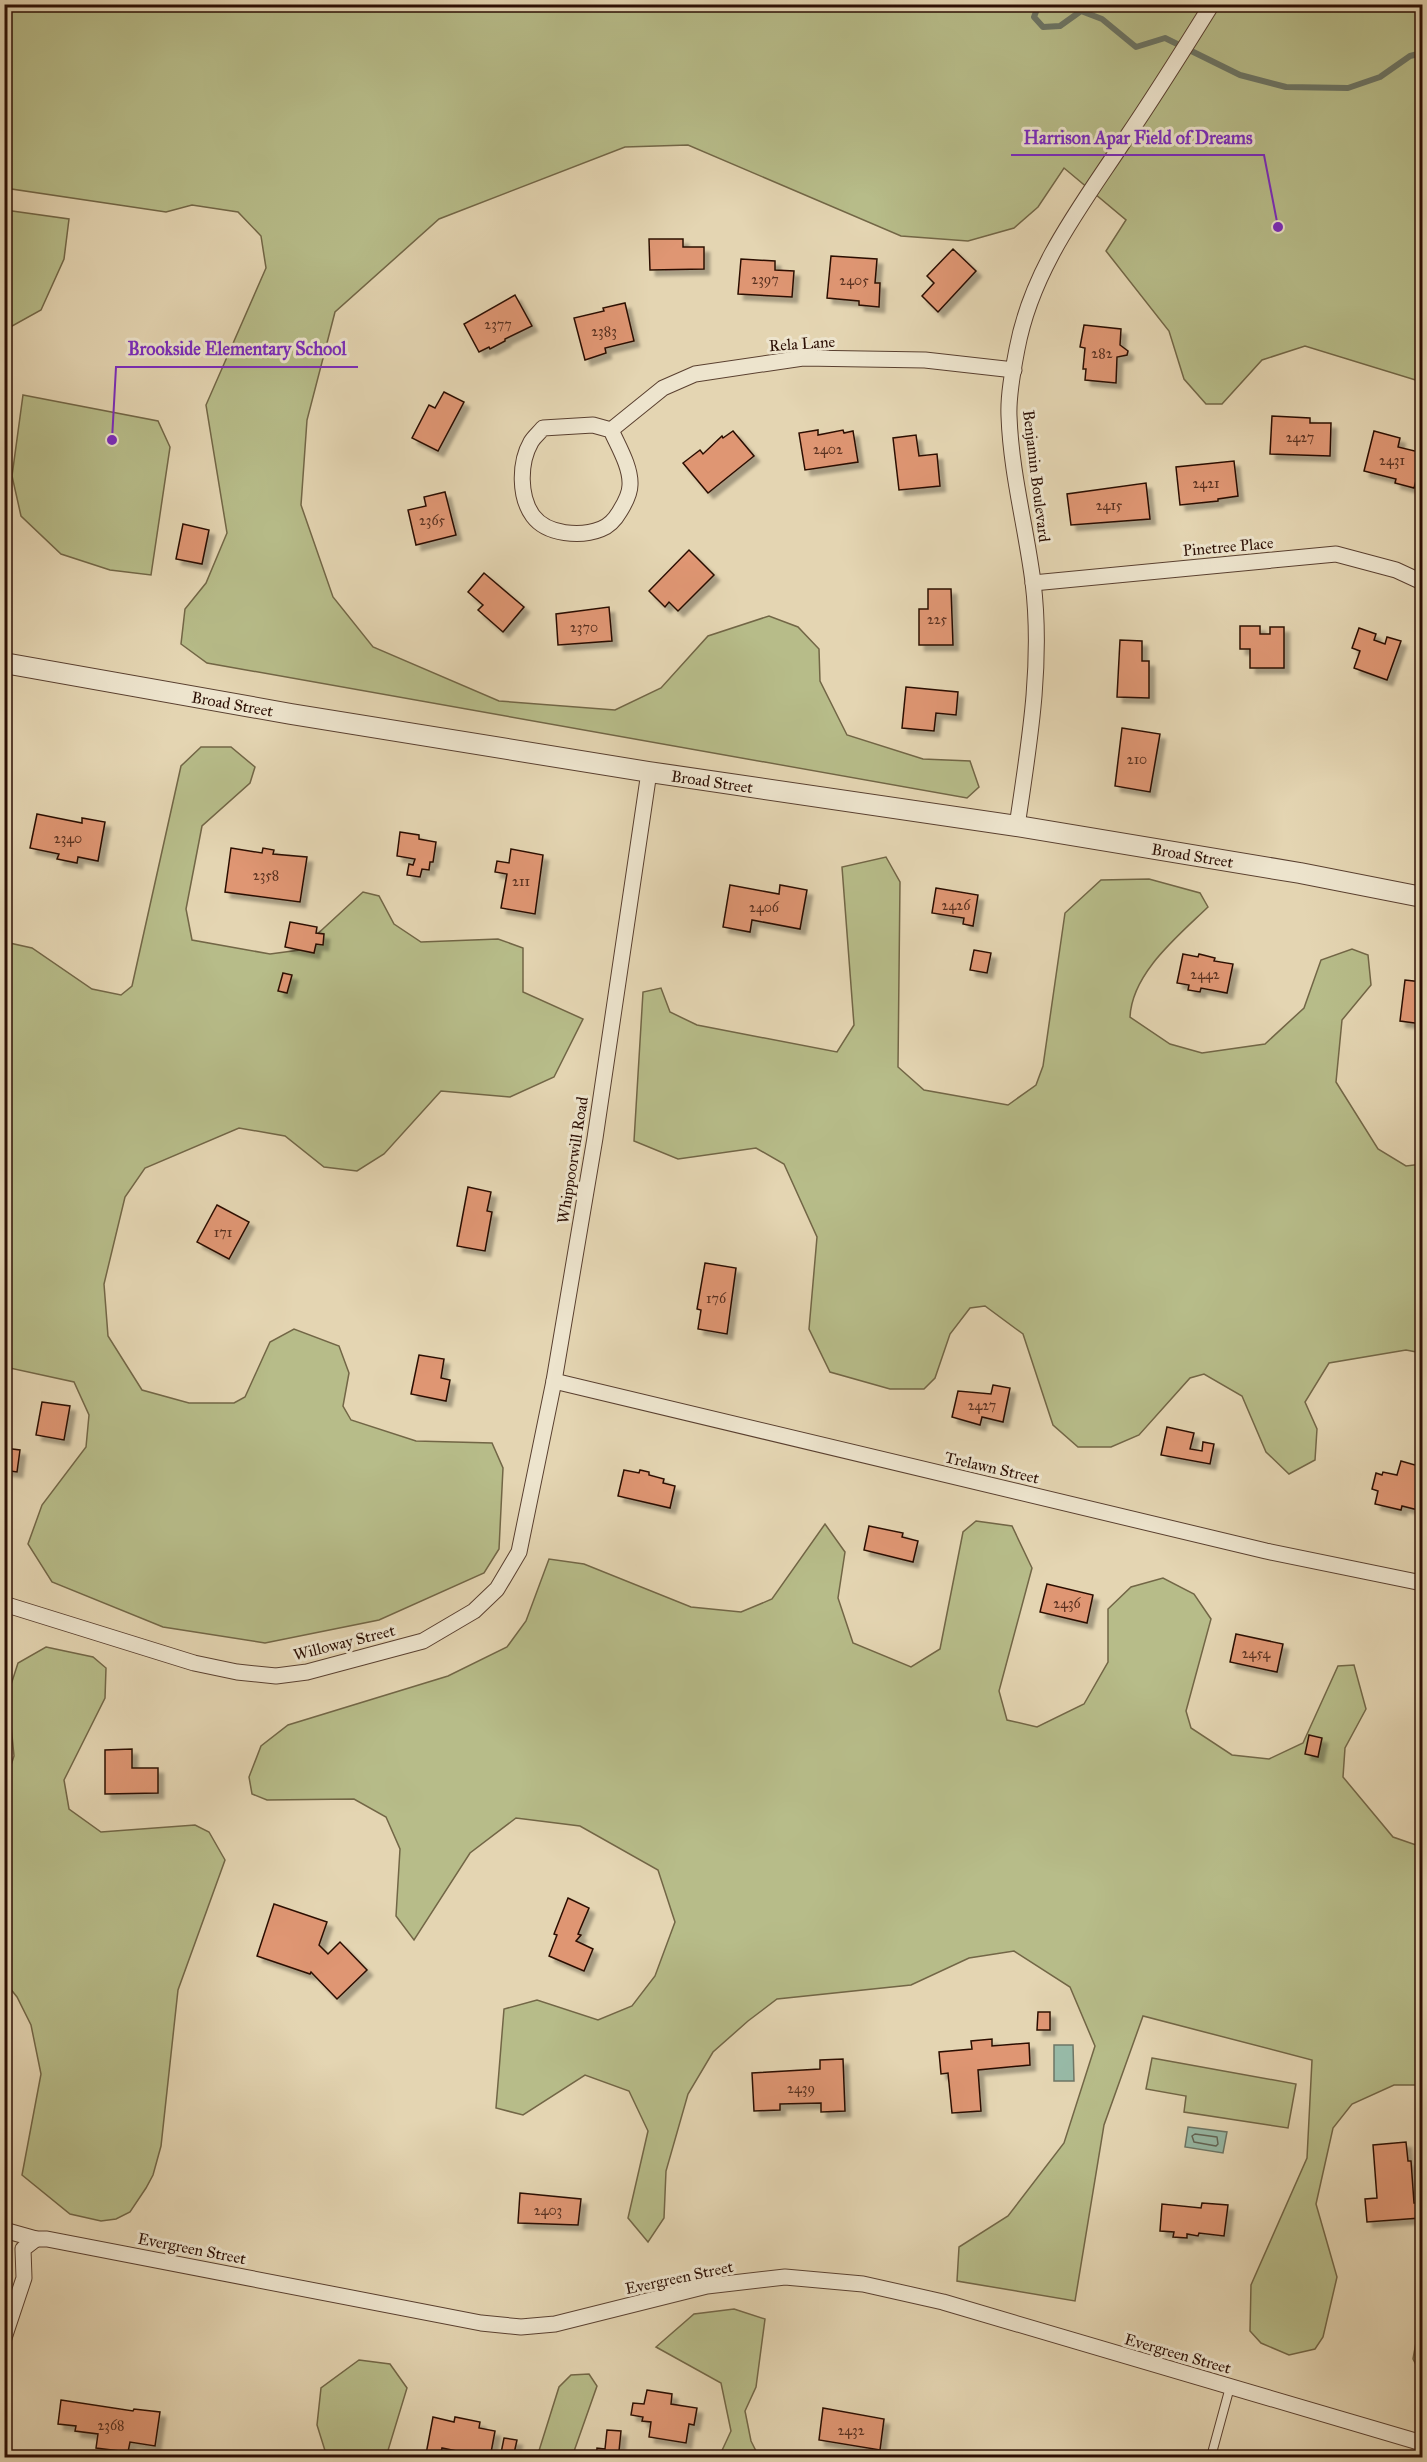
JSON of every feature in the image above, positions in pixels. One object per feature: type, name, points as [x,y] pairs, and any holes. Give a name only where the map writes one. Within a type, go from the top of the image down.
[{"type":"street","name":"Benjamin Boulevard","points":[[1017,825],[1033,717],[1037,658],[1033,583],[1016,484],[1008,415],[1017,348],[1029,302],[1049,255],[1089,189],[1126,139],[1209,10]]},
{"type":"street","name":"Rela Lane","points":[[611,430],[663,388],[695,374],[803,358],[925,360],[1014,370]]},
{"type":"street","points":[[593,425],[611,430],[629,474],[630,487],[626,502],[615,519],[603,529],[583,534],[565,533],[548,527],[534,518],[525,499],[524,459],[531,442],[543,428],[593,425]]},
{"type":"street","name":"Pinetree Place","points":[[1033,583],[1336,554],[1396,570],[1422,582]]},
{"type":"street","name":"Broad Street","points":[[4,663],[291,714],[649,772],[1017,825],[1300,873],[1422,897]]},
{"type":"street","name":"Whippoorwill Road","points":[[519,1552],[554,1381],[595,1138],[649,772]]},
{"type":"street","name":"Trelawn Street","points":[[554,1381],[1266,1551],[1422,1583]]},
{"type":"street","name":"Willoway Street","points":[[4,1604],[194,1663],[237,1672],[276,1676],[307,1672],[423,1641],[474,1611],[497,1589],[519,1552]]},
{"type":"street","name":"Evergreen Street","points":[[4,2230],[36,2239],[47,2239],[481,2323],[521,2327],[555,2324],[707,2286],[785,2277],[863,2284],[943,2302],[1422,2443]]},
{"type":"street","points":[[4,2338],[24,2278],[23,2249],[36,2239]]},
{"type":"lane","points":[[1205,2457],[1212,2453],[1230,2387]]},
{"type":"shaded area","points":[[5,5],[1422,5],[1422,382],[1305,346],[1262,360],[1222,404],[1206,404],[1184,379],[1169,331],[1106,251],[1126,220],[1064,168],[1038,207],[1014,228],[968,241],[901,236],[688,145],[625,147],[439,219],[335,312],[307,420],[301,505],[333,597],[373,647],[499,701],[615,710],[661,688],[708,636],[769,616],[798,627],[819,649],[820,681],[847,735],[923,759],[970,761],[979,787],[967,798],[207,663],[181,644],[185,609],[206,583],[227,533],[206,405],[266,268],[261,236],[238,212],[192,205],[166,212],[5,188]]},
{"type":"shaded area","points":[[5,210],[69,219],[64,259],[41,310],[5,330]]},
{"type":"shaded area","points":[[23,395],[158,421],[170,447],[151,575],[110,570],[61,554],[21,516],[12,476]]},
{"type":"shaded area","points":[[201,747],[231,747],[255,767],[250,783],[202,826],[186,909],[192,940],[270,954],[300,950],[363,892],[379,896],[394,924],[421,942],[498,939],[523,948],[523,992],[583,1019],[554,1077],[510,1097],[441,1091],[384,1154],[357,1171],[324,1167],[285,1136],[239,1128],[145,1168],[125,1197],[104,1284],[108,1336],[142,1390],[189,1403],[234,1403],[245,1397],[270,1342],[294,1329],[339,1346],[349,1373],[343,1406],[351,1420],[416,1441],[492,1443],[503,1468],[499,1549],[484,1573],[379,1620],[265,1643],[163,1627],[52,1582],[28,1544],[42,1505],[86,1447],[89,1415],[74,1382],[5,1367],[5,942],[32,948],[92,989],[121,995],[132,986],[181,766]]},
{"type":"shaded area","points":[[886,857],[900,882],[898,1067],[924,1090],[1008,1105],[1036,1085],[1043,1066],[1065,913],[1101,880],[1149,879],[1200,893],[1208,907],[1158,956],[1139,985],[1130,1017],[1170,1044],[1202,1053],[1265,1044],[1304,1008],[1321,960],[1352,949],[1368,955],[1371,985],[1342,1020],[1336,1082],[1378,1149],[1406,1166],[1422,1164],[1422,1353],[1406,1350],[1329,1363],[1305,1402],[1317,1429],[1315,1460],[1289,1474],[1266,1452],[1242,1396],[1204,1374],[1190,1378],[1139,1435],[1111,1447],[1078,1447],[1053,1425],[1023,1334],[985,1306],[970,1308],[950,1334],[935,1378],[924,1389],[890,1389],[830,1372],[809,1329],[817,1237],[784,1164],[756,1148],[678,1159],[634,1141],[643,992],[661,988],[670,1012],[697,1025],[837,1052],[854,1025],[842,867]]},
{"type":"shaded area","points":[[976,1521],[1012,1526],[1032,1568],[999,1691],[1007,1720],[1037,1727],[1084,1704],[1108,1662],[1108,1609],[1131,1587],[1163,1578],[1194,1594],[1211,1619],[1186,1711],[1191,1728],[1232,1755],[1269,1759],[1303,1743],[1338,1666],[1354,1665],[1366,1709],[1345,1748],[1343,1777],[1393,1837],[1422,1847],[1422,2085],[1394,2085],[1352,2104],[1333,2128],[1316,2204],[1337,2277],[1323,2337],[1315,2349],[1289,2355],[1261,2343],[1250,2331],[1251,2285],[1307,2158],[1312,2060],[1143,2016],[1104,2125],[1075,2301],[957,2281],[959,2247],[1008,2216],[1064,2143],[1095,2046],[1070,1987],[1014,1951],[969,1958],[911,1985],[777,1999],[713,2052],[688,2094],[666,2171],[664,2218],[648,2242],[628,2218],[648,2131],[629,2091],[585,2075],[523,2115],[496,2108],[504,2009],[537,2000],[598,2020],[632,2006],[655,1976],[675,1922],[658,1870],[580,1826],[516,1818],[470,1853],[414,1940],[396,1916],[400,1849],[386,1817],[354,1799],[267,1800],[252,1794],[249,1777],[261,1746],[288,1725],[448,1676],[507,1647],[526,1621],[549,1559],[584,1564],[691,1607],[741,1612],[772,1599],[825,1524],[845,1552],[838,1598],[853,1643],[911,1667],[940,1649],[963,1532]]},
{"type":"shaded area","points":[[46,1647],[93,1657],[106,1668],[105,1698],[64,1780],[69,1809],[101,1832],[195,1825],[209,1832],[225,1860],[178,1990],[161,2146],[153,2175],[130,2212],[116,2219],[101,2221],[70,2214],[22,2175],[41,2074],[31,2025],[17,1997],[5,1982],[4,1787],[14,1756],[8,1694],[18,1663]]},
{"type":"shaded area","points":[[1152,2058],[1296,2084],[1288,2128],[1184,2112],[1186,2096],[1146,2089]]},
{"type":"shaded area","points":[[734,2309],[765,2319],[756,2387],[745,2411],[751,2441],[759,2457],[719,2457],[731,2431],[721,2383],[656,2347],[694,2314]]},
{"type":"shaded area","points":[[1422,2321],[1422,2376],[1413,2359]]},
{"type":"shaded area","points":[[359,2360],[390,2364],[407,2388],[386,2457],[327,2457],[317,2425],[321,2388]]},
{"type":"shaded area","points":[[589,2374],[597,2386],[572,2457],[537,2457],[559,2387],[571,2375]]},
{"type":"water","points":[[1054,2045],[1073,2045],[1074,2081],[1054,2081]]},
{"type":"water","points":[[1188,2127],[1227,2132],[1223,2153],[1185,2147]]},
{"type":"building","points":[[649,239],[683,239],[683,247],[704,247],[704,269],[650,270]]},
{"type":"building","points":[[953,249],[976,271],[938,312],[922,296],[934,283],[927,276]]},
{"type":"building","points":[[831,256],[877,259],[875,283],[880,283],[879,307],[859,305],[859,301],[827,298]]},
{"type":"building","points":[[741,259],[775,261],[775,270],[794,271],[792,297],[738,294]]},
{"type":"building","points":[[515,295],[532,326],[490,349],[489,347],[479,352],[464,324]]},
{"type":"building","points":[[625,303],[634,341],[605,348],[606,353],[585,360],[574,318]]},
{"type":"building","points":[[1084,325],[1121,329],[1120,345],[1128,351],[1127,355],[1117,357],[1116,383],[1085,380],[1086,369],[1083,369],[1085,348],[1080,347]]},
{"type":"building","points":[[444,392],[464,402],[438,451],[412,438],[429,405],[435,408]]},
{"type":"building","points":[[1272,416],[1310,418],[1310,423],[1331,423],[1330,456],[1270,454]]},
{"type":"building","points":[[818,430],[818,435],[843,430],[844,433],[853,431],[858,462],[805,470],[799,433]]},
{"type":"building","points":[[733,431],[754,456],[708,493],[683,463],[700,450],[703,454],[722,436],[723,438]]},
{"type":"building","points":[[1374,431],[1400,438],[1398,447],[1419,452],[1416,465],[1420,466],[1414,488],[1395,483],[1396,479],[1364,471]]},
{"type":"building","points":[[916,435],[919,456],[937,454],[940,486],[899,490],[893,438]]},
{"type":"building","points":[[1234,461],[1238,496],[1218,499],[1218,501],[1180,505],[1176,467]]},
{"type":"building","points":[[1146,483],[1150,519],[1071,525],[1067,494]]},
{"type":"building","points":[[445,492],[456,535],[416,545],[408,510],[426,506],[424,497]]},
{"type":"building","points":[[183,524],[209,530],[202,564],[176,559]]},
{"type":"building","points":[[689,550],[714,575],[678,611],[669,602],[665,607],[649,591]]},
{"type":"building","points":[[484,573],[524,607],[503,632],[478,610],[483,605],[468,592]]},
{"type":"building","points":[[928,589],[951,589],[953,645],[919,645],[919,609],[928,609]]},
{"type":"building","points":[[609,607],[612,641],[558,645],[556,614]]},
{"type":"building","points":[[1240,626],[1260,626],[1260,634],[1270,634],[1270,627],[1284,627],[1284,668],[1250,668],[1250,649],[1240,649]]},
{"type":"building","points":[[1359,628],[1376,634],[1374,640],[1385,644],[1387,637],[1401,641],[1387,680],[1354,668],[1360,651],[1352,648]]},
{"type":"building","points":[[1120,640],[1142,641],[1142,661],[1149,661],[1149,698],[1117,697]]},
{"type":"building","points":[[906,687],[958,692],[956,715],[936,713],[934,731],[902,728]]},
{"type":"building","points":[[1122,728],[1160,734],[1150,792],[1115,786]]},
{"type":"building","points":[[37,814],[82,823],[82,818],[105,822],[98,861],[78,857],[77,863],[57,859],[59,854],[30,848]]},
{"type":"building","points":[[400,832],[419,835],[419,839],[436,842],[433,862],[430,862],[429,870],[422,869],[420,877],[407,875],[409,864],[413,865],[415,859],[397,856]]},
{"type":"building","points":[[231,848],[262,853],[263,848],[274,850],[273,854],[307,857],[300,902],[225,892]]},
{"type":"building","points":[[511,849],[543,855],[535,914],[501,908],[507,874],[495,872],[497,861],[509,863]]},
{"type":"building","points":[[730,885],[779,894],[780,885],[807,890],[800,929],[752,920],[750,932],[723,927]]},
{"type":"building","points":[[936,888],[978,895],[973,926],[963,924],[964,918],[932,913]]},
{"type":"building","points":[[290,922],[317,927],[316,933],[324,934],[323,945],[316,944],[314,953],[285,947]]},
{"type":"building","points":[[974,950],[991,953],[987,973],[970,970]]},
{"type":"building","points":[[1183,954],[1198,957],[1199,954],[1215,958],[1214,961],[1233,964],[1227,993],[1201,988],[1200,992],[1188,990],[1189,985],[1177,983]]},
{"type":"building","points":[[283,973],[292,975],[287,993],[278,991]]},
{"type":"building","points":[[1405,980],[1422,982],[1422,1024],[1400,1021]]},
{"type":"building","points":[[468,1187],[491,1192],[487,1211],[492,1212],[485,1251],[457,1246]]},
{"type":"building","points":[[217,1205],[249,1222],[229,1259],[197,1242]]},
{"type":"building","points":[[705,1263],[736,1268],[727,1334],[698,1329],[701,1310],[697,1309]]},
{"type":"building","points":[[419,1355],[444,1359],[441,1378],[450,1380],[446,1401],[411,1394]]},
{"type":"building","points":[[993,1385],[1010,1388],[1003,1422],[982,1417],[980,1425],[952,1417],[958,1391],[991,1394]]},
{"type":"building","points":[[42,1402],[70,1406],[64,1440],[36,1435]]},
{"type":"building","points":[[1167,1427],[1194,1433],[1190,1449],[1202,1451],[1203,1442],[1214,1444],[1210,1464],[1161,1455]]},
{"type":"building","points":[[4,1448],[20,1450],[17,1472],[4,1470]]},
{"type":"building","points":[[1401,1461],[1422,1467],[1417,1486],[1422,1488],[1422,1511],[1402,1506],[1401,1510],[1375,1504],[1378,1491],[1372,1489],[1376,1473],[1397,1475]]},
{"type":"building","points":[[624,1470],[649,1472],[649,1475],[664,1479],[663,1483],[675,1486],[670,1508],[618,1496]]},
{"type":"building","points":[[869,1526],[903,1533],[902,1537],[918,1541],[913,1562],[864,1550]]},
{"type":"building","points":[[1047,1584],[1093,1595],[1087,1623],[1040,1612]]},
{"type":"building","points":[[1236,1634],[1283,1644],[1277,1672],[1230,1662]]},
{"type":"building","points":[[1422,1663],[1422,1690],[1416,1689]]},
{"type":"building","points":[[1309,1735],[1322,1738],[1318,1757],[1305,1754]]},
{"type":"building","points":[[132,1749],[132,1768],[158,1768],[158,1793],[105,1794],[105,1750]]},
{"type":"building","points":[[568,1898],[589,1908],[578,1934],[581,1935],[576,1941],[593,1949],[584,1971],[549,1956],[557,1935],[554,1934]]},
{"type":"building","points":[[274,1904],[327,1922],[319,1945],[328,1954],[340,1942],[367,1970],[337,1999],[311,1972],[310,1974],[257,1956]]},
{"type":"building","points":[[1038,2012],[1050,2012],[1050,2030],[1037,2030]]},
{"type":"building","points":[[992,2039],[992,2046],[1029,2043],[1030,2065],[978,2070],[981,2111],[952,2113],[948,2073],[941,2074],[939,2052],[972,2049],[971,2041]]},
{"type":"building","points":[[843,2059],[845,2111],[821,2112],[821,2103],[780,2104],[780,2110],[754,2111],[752,2073],[820,2069],[820,2060]]},
{"type":"building","points":[[1406,2142],[1408,2161],[1411,2161],[1414,2203],[1419,2203],[1420,2218],[1367,2222],[1365,2199],[1377,2198],[1373,2145]]},
{"type":"building","points":[[520,2193],[581,2199],[578,2225],[518,2223]]},
{"type":"building","points":[[1202,2203],[1228,2205],[1224,2236],[1199,2233],[1198,2236],[1187,2234],[1187,2238],[1173,2237],[1174,2232],[1160,2231],[1162,2204],[1201,2208]]},
{"type":"building","points":[[647,2390],[672,2394],[671,2404],[697,2408],[694,2425],[689,2424],[686,2443],[649,2437],[651,2422],[642,2421],[643,2417],[631,2415],[633,2403],[644,2404]]},
{"type":"building","points":[[61,2400],[133,2411],[134,2409],[160,2412],[155,2446],[130,2442],[128,2452],[96,2448],[98,2434],[75,2431],[76,2426],[58,2424]]},
{"type":"building","points":[[823,2408],[884,2419],[880,2450],[819,2440]]},
{"type":"building","points":[[433,2417],[454,2422],[455,2417],[480,2422],[479,2428],[495,2431],[490,2458],[442,2448],[440,2457],[426,2454]]},
{"type":"building","points":[[607,2430],[621,2431],[619,2451],[622,2451],[622,2458],[596,2458],[597,2448],[605,2449]]},
{"type":"building","points":[[504,2438],[517,2440],[513,2458],[500,2458]]},
{"type":"waterway","points":[[4,9],[18,4]]},
{"type":"waterway","points":[[1039,4],[1034,17],[1043,27],[1060,26],[1081,11],[1102,19],[1136,47],[1165,38],[1240,75],[1286,87],[1348,88],[1380,77],[1410,56],[1422,53]]},
{"type":"place","name":"Harrison Apar Field of Dreams","points":[[1278,227]]},
{"type":"place","name":"Brookside Elementary School","points":[[112,440]]}]
